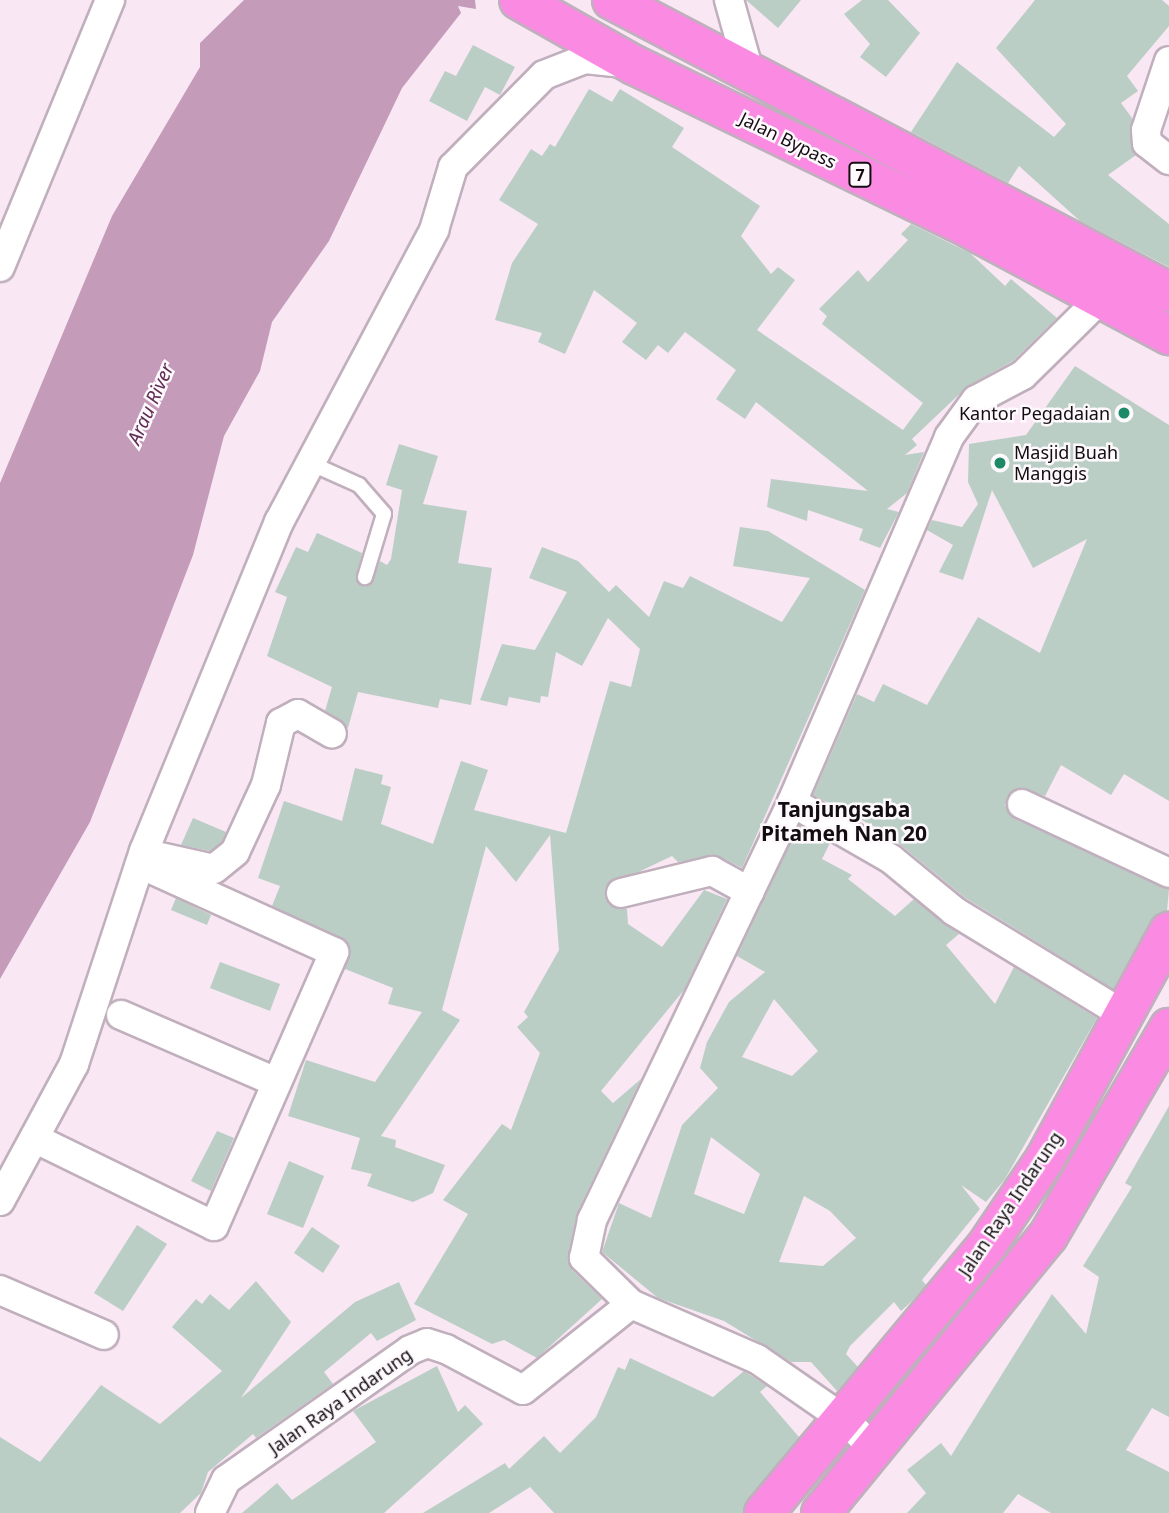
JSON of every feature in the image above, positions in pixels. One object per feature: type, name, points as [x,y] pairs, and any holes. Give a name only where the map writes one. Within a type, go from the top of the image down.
[{"type":"highway","points":[[612,0],[748,68],[1169,292]]},
{"type":"highway","name":"Jalan Bypass","points":[[534,9],[634,65],[1101,298],[1169,335]]},
{"type":"highway","name":"Jalan Raya Indarung","points":[[764,1513],[845,1420],[985,1248],[1045,1159],[1169,932]]},
{"type":"highway","points":[[821,1513],[1048,1236],[1169,1028]]},
{"type":"street","points":[[0,267],[110,0]]},
{"type":"street","points":[[729,0],[748,68]]},
{"type":"street","points":[[0,1201],[36,1139],[74,1064],[142,858],[279,522],[434,230],[453,167],[544,75],[586,59],[634,65]]},
{"type":"street","points":[[1169,61],[1146,130],[1147,144],[1169,160]]},
{"type":"street","points":[[875,1450],[845,1420],[757,1359],[631,1304],[584,1258],[587,1237],[792,802],[949,437],[976,400],[1023,375],[1101,298]]},
{"type":"street","points":[[142,858],[214,869],[235,852],[266,785],[281,723],[298,714],[332,734]]},
{"type":"street","points":[[792,802],[870,846],[954,911],[1123,1014]]},
{"type":"street","points":[[1022,804],[1169,873]]},
{"type":"street","points":[[36,1139],[214,1226],[334,952],[142,858]]},
{"type":"street","points":[[621,893],[712,871],[750,892]]},
{"type":"street","points":[[121,1015],[276,1082]]},
{"type":"street","points":[[0,1290],[104,1335]]},
{"type":"street","name":"Jalan Raya Indarung","points":[[210,1513],[226,1480],[410,1350],[427,1343],[446,1349],[523,1391],[631,1304]]},
{"type":"lane","points":[[310,463],[359,485],[384,514],[365,577]]},
{"type":"water","name":"Arau River","points":[[244,0],[475,0],[476,9],[458,6],[461,13],[402,88],[329,241],[272,322],[260,371],[224,436],[193,555],[90,822],[0,979],[0,483],[112,216],[200,67],[200,43]]},
{"type":"building","points":[[746,0],[801,0],[778,28]]},
{"type":"building","points":[[862,0],[888,0],[920,33],[886,77],[860,57],[870,44],[844,14]]},
{"type":"building","points":[[1035,0],[1162,0],[1169,6],[1169,26],[1127,76],[1138,91],[1121,103],[1132,118],[1136,155],[1108,175],[1169,224],[1169,267],[1080,221],[1019,166],[1008,183],[911,132],[957,62],[1054,137],[1066,124],[996,48]]},
{"type":"building","points":[[473,45],[515,67],[500,95],[485,87],[467,121],[429,101],[445,71],[456,76]]},
{"type":"building","points":[[589,89],[612,102],[620,89],[684,128],[672,147],[760,206],[741,236],[771,274],[778,267],[795,280],[757,330],[903,430],[923,403],[822,324],[827,316],[819,309],[858,270],[868,282],[908,240],[901,234],[911,224],[970,253],[1005,286],[1011,279],[1057,318],[1013,361],[968,386],[912,439],[917,445],[905,455],[924,452],[907,493],[887,509],[899,512],[880,548],[859,540],[863,529],[808,510],[807,521],[767,507],[771,479],[868,491],[756,402],[745,419],[716,399],[736,370],[685,332],[668,353],[658,345],[646,360],[622,342],[637,323],[594,290],[565,354],[538,342],[542,333],[495,320],[512,263],[538,224],[499,200],[531,149],[542,156],[550,144],[555,147]]},
{"type":"building","points":[[1075,366],[1169,425],[1169,801],[1124,774],[1111,795],[1061,765],[1045,796],[1020,788],[1005,805],[1015,819],[1169,889],[1167,911],[1150,922],[1113,989],[964,897],[885,832],[813,795],[857,694],[874,702],[883,684],[927,705],[978,617],[1040,653],[1087,539],[1033,568],[992,490],[963,580],[939,572],[953,545],[927,530],[932,520],[962,527],[978,504],[968,482],[969,444],[1026,435]]},
{"type":"building","points":[[399,444],[438,456],[423,504],[467,511],[458,563],[492,568],[471,705],[440,699],[438,708],[358,692],[348,728],[325,711],[332,687],[267,656],[287,597],[275,592],[296,547],[308,552],[317,533],[362,553],[356,580],[372,583],[380,561],[387,565],[391,559],[402,490],[386,485]]},
{"type":"building","points":[[740,527],[768,531],[865,590],[742,868],[719,856],[678,862],[672,856],[605,888],[609,905],[627,909],[628,924],[662,947],[704,890],[727,899],[684,990],[601,1091],[613,1103],[641,1079],[577,1213],[568,1255],[572,1270],[602,1299],[537,1358],[504,1340],[492,1344],[414,1304],[468,1214],[443,1200],[502,1124],[511,1130],[540,1053],[517,1027],[528,1017],[524,1012],[559,950],[550,835],[516,882],[486,846],[442,1010],[460,1020],[381,1136],[396,1140],[395,1147],[445,1165],[433,1193],[413,1202],[367,1186],[372,1174],[351,1169],[360,1138],[288,1116],[306,1060],[375,1082],[422,1012],[388,1004],[393,988],[345,969],[347,942],[272,906],[280,886],[258,878],[284,801],[342,821],[355,768],[383,775],[381,784],[391,787],[381,824],[433,844],[461,761],[488,770],[474,810],[566,833],[610,681],[631,687],[640,649],[608,618],[582,666],[556,652],[548,697],[541,696],[540,703],[509,697],[507,706],[480,700],[502,644],[535,650],[567,592],[529,578],[542,547],[578,561],[609,592],[616,585],[649,617],[664,581],[683,588],[690,576],[782,622],[810,578],[733,566]]},
{"type":"building","points":[[193,818],[226,832],[222,842],[210,851],[181,845]]},
{"type":"building","points":[[799,825],[830,843],[822,859],[852,875],[848,879],[895,916],[914,899],[959,934],[946,945],[995,1004],[1014,967],[1097,1018],[1005,1179],[986,1202],[961,1185],[980,1209],[922,1280],[926,1285],[912,1301],[901,1311],[894,1302],[850,1346],[846,1354],[858,1367],[837,1391],[811,1362],[791,1362],[724,1321],[658,1298],[602,1252],[619,1203],[651,1218],[682,1125],[718,1088],[700,1068],[707,1042],[729,1002],[765,972],[737,956]],"holes":[[[774,999],[818,1051],[792,1076],[742,1057]],[[711,1137],[760,1174],[744,1214],[694,1194]],[[804,1196],[830,1211],[856,1238],[823,1266],[779,1262]]]},
{"type":"building","points":[[176,898],[211,915],[207,925],[171,910]]},
{"type":"building","points":[[220,962],[280,984],[270,1011],[210,988]]},
{"type":"building","points":[[1169,1106],[1169,1417],[1152,1408],[1126,1450],[1169,1472],[1169,1513],[1051,1513],[1018,1494],[1003,1513],[907,1513],[926,1493],[907,1470],[941,1443],[951,1456],[1052,1294],[1086,1334],[1099,1277],[1083,1266],[1132,1187],[1125,1183]]},
{"type":"building","points":[[217,1131],[234,1138],[211,1191],[191,1181]]},
{"type":"building","points":[[289,1161],[324,1176],[303,1228],[267,1214]]},
{"type":"building","points":[[137,1225],[167,1244],[123,1311],[94,1293]]},
{"type":"building","points":[[312,1227],[340,1246],[323,1273],[294,1253]]},
{"type":"building","points":[[256,1281],[291,1322],[241,1398],[355,1302],[399,1282],[416,1320],[377,1341],[371,1333],[324,1372],[333,1384],[256,1438],[253,1434],[208,1472],[201,1493],[180,1513],[0,1513],[0,1437],[40,1462],[101,1385],[160,1424],[222,1371],[172,1327],[196,1299],[202,1304],[210,1294],[229,1310]]},
{"type":"building","points":[[630,1358],[713,1397],[744,1371],[767,1386],[760,1392],[799,1437],[743,1513],[554,1513],[530,1487],[489,1513],[423,1513],[505,1463],[509,1469],[544,1436],[560,1453],[596,1417],[618,1367],[625,1370]]},
{"type":"building","points":[[437,1366],[458,1412],[465,1405],[483,1424],[384,1513],[242,1513],[277,1483],[292,1500],[376,1442],[353,1411]]},
{"type":"place","name":"Kantor Pegadaian","points":[[1124,413]]},
{"type":"place","name":"Masjid Buah Manggis","points":[[1000,463]]},
{"type":"district","name":"Tanjungsaba Pitameh Nan 20","points":[[844,821]]}]
